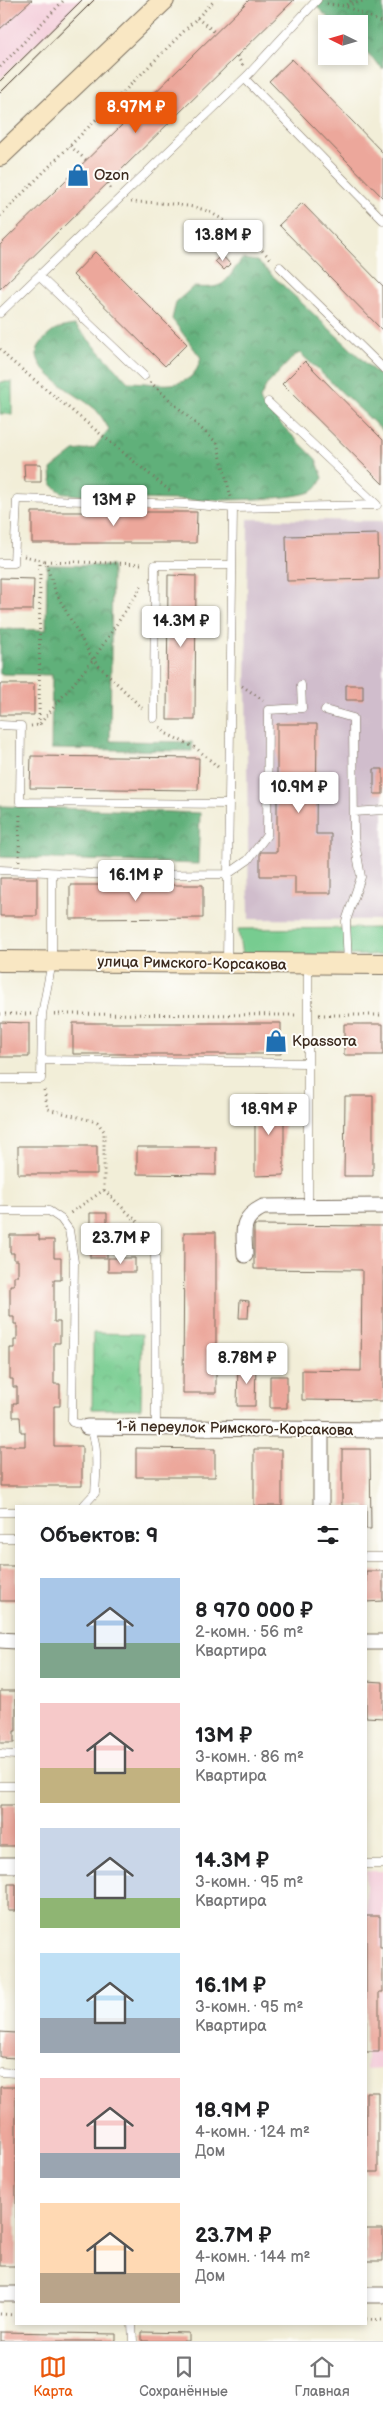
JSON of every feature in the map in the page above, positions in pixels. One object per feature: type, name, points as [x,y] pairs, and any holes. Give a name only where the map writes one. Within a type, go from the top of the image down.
[{"type":"street","points":[[0,156],[164,0]]},
{"type":"street","name":"улица Римского-Корсакова","points":[[0,961],[383,964]]},
{"type":"street","points":[[244,1255],[244,1226],[247,1218],[253,1212],[263,1207],[383,1206]]},
{"type":"street","name":"1-й переулок Римского-Корсакова","points":[[87,1427],[383,1430]]},
{"type":"street","points":[[321,1429],[321,1505]]},
{"type":"street","points":[[0,1640],[15,1640]]},
{"type":"street","points":[[367,1642],[383,1642]]},
{"type":"street","points":[[0,1865],[15,1865]]},
{"type":"street","points":[[0,2294],[15,2294]]},
{"type":"street","points":[[367,2295],[383,2295]]},
{"type":"lane","points":[[0,313],[245,79],[317,0]]},
{"type":"lane","points":[[245,79],[383,220]]},
{"type":"lane","points":[[280,267],[383,368]]},
{"type":"lane","points":[[39,276],[144,376]]},
{"type":"lane","points":[[268,402],[380,506]]},
{"type":"lane","points":[[0,563],[14,563],[17,499],[185,504],[233,508],[380,506]]},
{"type":"lane","points":[[227,964],[233,508]]},
{"type":"lane","points":[[154,718],[155,564],[232,565]]},
{"type":"lane","points":[[0,870],[114,875],[228,874],[248,860],[267,835],[268,710],[302,708],[301,685]]},
{"type":"lane","points":[[326,710],[353,718],[354,837],[361,877],[346,921],[348,964]]},
{"type":"lane","points":[[0,726],[22,726],[20,802],[229,804]]},
{"type":"lane","points":[[354,812],[383,810]]},
{"type":"lane","points":[[0,1079],[41,1079],[42,1014],[52,962],[52,872]]},
{"type":"lane","points":[[308,964],[308,1207]]},
{"type":"lane","points":[[41,1060],[307,1063]]},
{"type":"lane","points":[[0,1210],[49,1211],[61,1219],[69,1230],[74,1262],[72,1422],[87,1427],[92,1434],[95,1448],[95,1493],[84,1505]]},
{"type":"lane","points":[[154,1239],[156,1427]]},
{"type":"lane","points":[[0,1512],[15,1512]]},
{"type":"lane","points":[[0,1538],[15,1538]]},
{"type":"lane","points":[[367,1558],[383,1557]]},
{"type":"lane","points":[[0,1754],[15,1754]]},
{"type":"lane","points":[[0,1786],[15,1786]]},
{"type":"lane","points":[[367,1864],[383,1864]]},
{"type":"lane","points":[[0,2072],[15,2073]]},
{"type":"lane","points":[[132,2325],[133,2341]]},
{"type":"path","points":[[1,64],[64,0]]},
{"type":"path","points":[[0,216],[215,0]]},
{"type":"path","points":[[317,0],[345,6],[383,23]]},
{"type":"path","points":[[345,6],[352,0]]},
{"type":"path","points":[[345,6],[367,0]]},
{"type":"path","points":[[197,18],[216,32]]},
{"type":"path","points":[[70,146],[86,160]]},
{"type":"path","points":[[108,183],[116,202],[153,202],[206,211],[249,237],[280,267]]},
{"type":"path","points":[[0,349],[9,360],[185,504]]},
{"type":"path","points":[[144,376],[217,443],[233,508]]},
{"type":"path","points":[[14,555],[45,561],[155,564]]},
{"type":"path","points":[[38,726],[40,560]]},
{"type":"path","points":[[45,561],[56,594],[94,660],[154,718],[165,733],[196,748],[229,777]]},
{"type":"path","points":[[22,726],[38,726],[94,660],[155,564]]},
{"type":"path","points":[[231,684],[246,687],[262,698],[268,710]]},
{"type":"path","points":[[19,871],[20,802]]},
{"type":"path","points":[[0,1014],[383,1015]]},
{"type":"path","points":[[41,1079],[48,1109],[97,1122],[104,1131],[104,1190],[154,1239]]},
{"type":"path","points":[[61,1219],[104,1190]]},
{"type":"path","points":[[0,2314],[15,2315]]},
{"type":"path","points":[[367,2319],[383,2320]]},
{"type":"shaded area","points":[[0,0],[80,0],[0,79]]},
{"type":"shaded area","points":[[248,519],[383,521],[383,920],[249,919],[246,687]]},
{"type":"shaded area","points":[[367,1871],[383,1871],[383,2068],[367,2069]]},
{"type":"green space","points":[[324,0],[383,0],[383,69],[368,55],[368,15],[325,15],[317,7]]},
{"type":"green space","points":[[242,259],[257,261],[383,379],[383,431],[300,353],[294,356],[266,386],[260,399],[263,406],[316,459],[323,478],[314,490],[298,495],[270,498],[193,500],[83,496],[64,493],[52,485],[51,469],[74,451],[94,448],[109,429],[96,410],[45,371],[39,361],[37,352],[42,342],[56,330],[75,325],[128,382],[172,384],[182,382],[196,370],[201,358],[172,319],[176,302],[193,287],[212,287],[223,283]]},
{"type":"green space","points":[[0,382],[12,382],[12,414],[0,414]]},
{"type":"green space","points":[[47,565],[112,566],[110,741],[192,742],[192,751],[51,749],[52,675],[0,674],[0,629],[46,630]]},
{"type":"green space","points":[[0,806],[200,813],[198,864],[0,857]]},
{"type":"green space","points":[[383,928],[383,955],[242,956],[238,929]]},
{"type":"green space","points":[[93,1333],[142,1334],[141,1409],[92,1409]]},
{"type":"building","points":[[0,0],[32,0],[0,29]]},
{"type":"building","points":[[249,0],[294,0],[0,289],[0,245]]},
{"type":"building","points":[[292,59],[383,153],[383,198],[269,81]]},
{"type":"building","points":[[302,203],[383,286],[383,331],[279,225]]},
{"type":"building","points":[[95,252],[187,344],[165,366],[73,275]]},
{"type":"building","points":[[222,255],[230,264],[224,270],[215,261]]},
{"type":"building","points":[[305,361],[383,440],[383,484],[282,384]]},
{"type":"building","points":[[24,464],[41,464],[41,482],[25,482]]},
{"type":"building","points":[[32,512],[197,512],[196,543],[32,543]]},
{"type":"building","points":[[378,534],[379,579],[287,581],[286,536]]},
{"type":"building","points":[[168,575],[196,576],[195,720],[167,720]]},
{"type":"building","points":[[0,578],[34,579],[33,610],[0,610]]},
{"type":"building","points":[[0,684],[34,684],[34,715],[0,715]]},
{"type":"building","points":[[346,685],[363,685],[363,700],[346,700]]},
{"type":"building","points":[[277,724],[317,724],[316,834],[331,834],[331,893],[295,893],[295,876],[260,876],[260,852],[277,852]]},
{"type":"building","points":[[31,756],[199,758],[198,790],[30,788]]},
{"type":"building","points":[[374,769],[383,769],[383,794],[374,794]]},
{"type":"building","points":[[0,878],[37,878],[37,916],[0,916]]},
{"type":"building","points":[[70,885],[203,885],[203,918],[70,919]]},
{"type":"building","points":[[0,1022],[29,1023],[29,1057],[0,1057]]},
{"type":"building","points":[[73,1023],[281,1023],[281,1054],[73,1054]]},
{"type":"building","points":[[344,1024],[383,1024],[383,1055],[344,1055]]},
{"type":"building","points":[[255,1096],[284,1096],[284,1175],[255,1176]]},
{"type":"building","points":[[345,1096],[373,1096],[373,1176],[344,1176]]},
{"type":"building","points":[[18,1146],[97,1146],[97,1174],[18,1174]]},
{"type":"building","points":[[137,1147],[216,1147],[216,1175],[137,1174]]},
{"type":"building","points":[[90,1213],[107,1213],[107,1258],[90,1258]]},
{"type":"building","points":[[254,1225],[383,1226],[383,1401],[302,1400],[302,1370],[361,1371],[362,1270],[254,1269]]},
{"type":"building","points":[[184,1232],[216,1232],[216,1393],[183,1393]]},
{"type":"building","points":[[10,1235],[39,1235],[39,1240],[54,1240],[54,1258],[61,1258],[61,1280],[54,1280],[54,1322],[60,1322],[60,1343],[54,1343],[54,1384],[60,1384],[60,1406],[54,1406],[54,1446],[82,1446],[82,1486],[0,1486],[0,1446],[25,1446],[25,1432],[21,1432],[20,1417],[13,1417],[13,1403],[17,1403],[17,1387],[13,1387],[13,1379],[10,1379],[10,1348],[14,1348],[14,1340],[17,1340],[17,1324],[14,1324],[14,1317],[10,1317],[10,1285],[14,1285],[14,1276],[18,1276],[18,1260],[14,1260],[14,1253],[10,1253]]},
{"type":"building","points":[[108,1258],[135,1258],[135,1272],[108,1272]]},
{"type":"building","points":[[240,1300],[249,1301],[248,1318],[239,1318]]},
{"type":"building","points":[[238,1363],[256,1363],[255,1406],[237,1406]]},
{"type":"building","points":[[270,1376],[287,1376],[287,1408],[270,1408]]},
{"type":"building","points":[[136,1448],[215,1449],[215,1477],[136,1477]]},
{"type":"building","points":[[254,1449],[282,1449],[282,1505],[254,1505]]},
{"type":"building","points":[[342,1449],[370,1449],[371,1529],[367,1529],[367,1505],[342,1505]]},
{"type":"building","points":[[0,1566],[15,1566],[15,1601],[0,1601]]},
{"type":"building","points":[[367,1571],[383,1571],[383,1601],[367,1602]]},
{"type":"building","points":[[367,1681],[383,1682],[383,1718],[367,1717]]},
{"type":"building","points":[[0,1691],[15,1691],[14,1743],[0,1743]]},
{"type":"building","points":[[0,1805],[15,1805],[15,1846],[0,1846]]},
{"type":"building","points":[[8,1884],[15,1884],[15,1911],[8,1911]]},
{"type":"building","points":[[367,1916],[380,1916],[380,1947],[383,1947],[383,1992],[379,1992],[379,2052],[367,2052]]},
{"type":"building","points":[[0,2032],[15,2033],[15,2058],[0,2057]]},
{"type":"building","points":[[0,2087],[15,2087],[15,2266],[0,2266]]},
{"type":"building","points":[[367,2092],[378,2092],[378,2172],[367,2172]]},
{"type":"building","points":[[367,2229],[383,2229],[383,2261],[367,2261]]},
{"type":"building","points":[[0,2332],[116,2334],[116,2341],[0,2341]]},
{"type":"building","points":[[142,2332],[189,2333],[189,2341],[142,2341]]},
{"type":"tram line","points":[[0,81],[82,0]]},
{"type":"tram line","points":[[0,93],[94,0]]},
{"type":"place","name":"Ozon","points":[[78,175]]},
{"type":"place","name":"Краssота","points":[[276,1041]]}]
